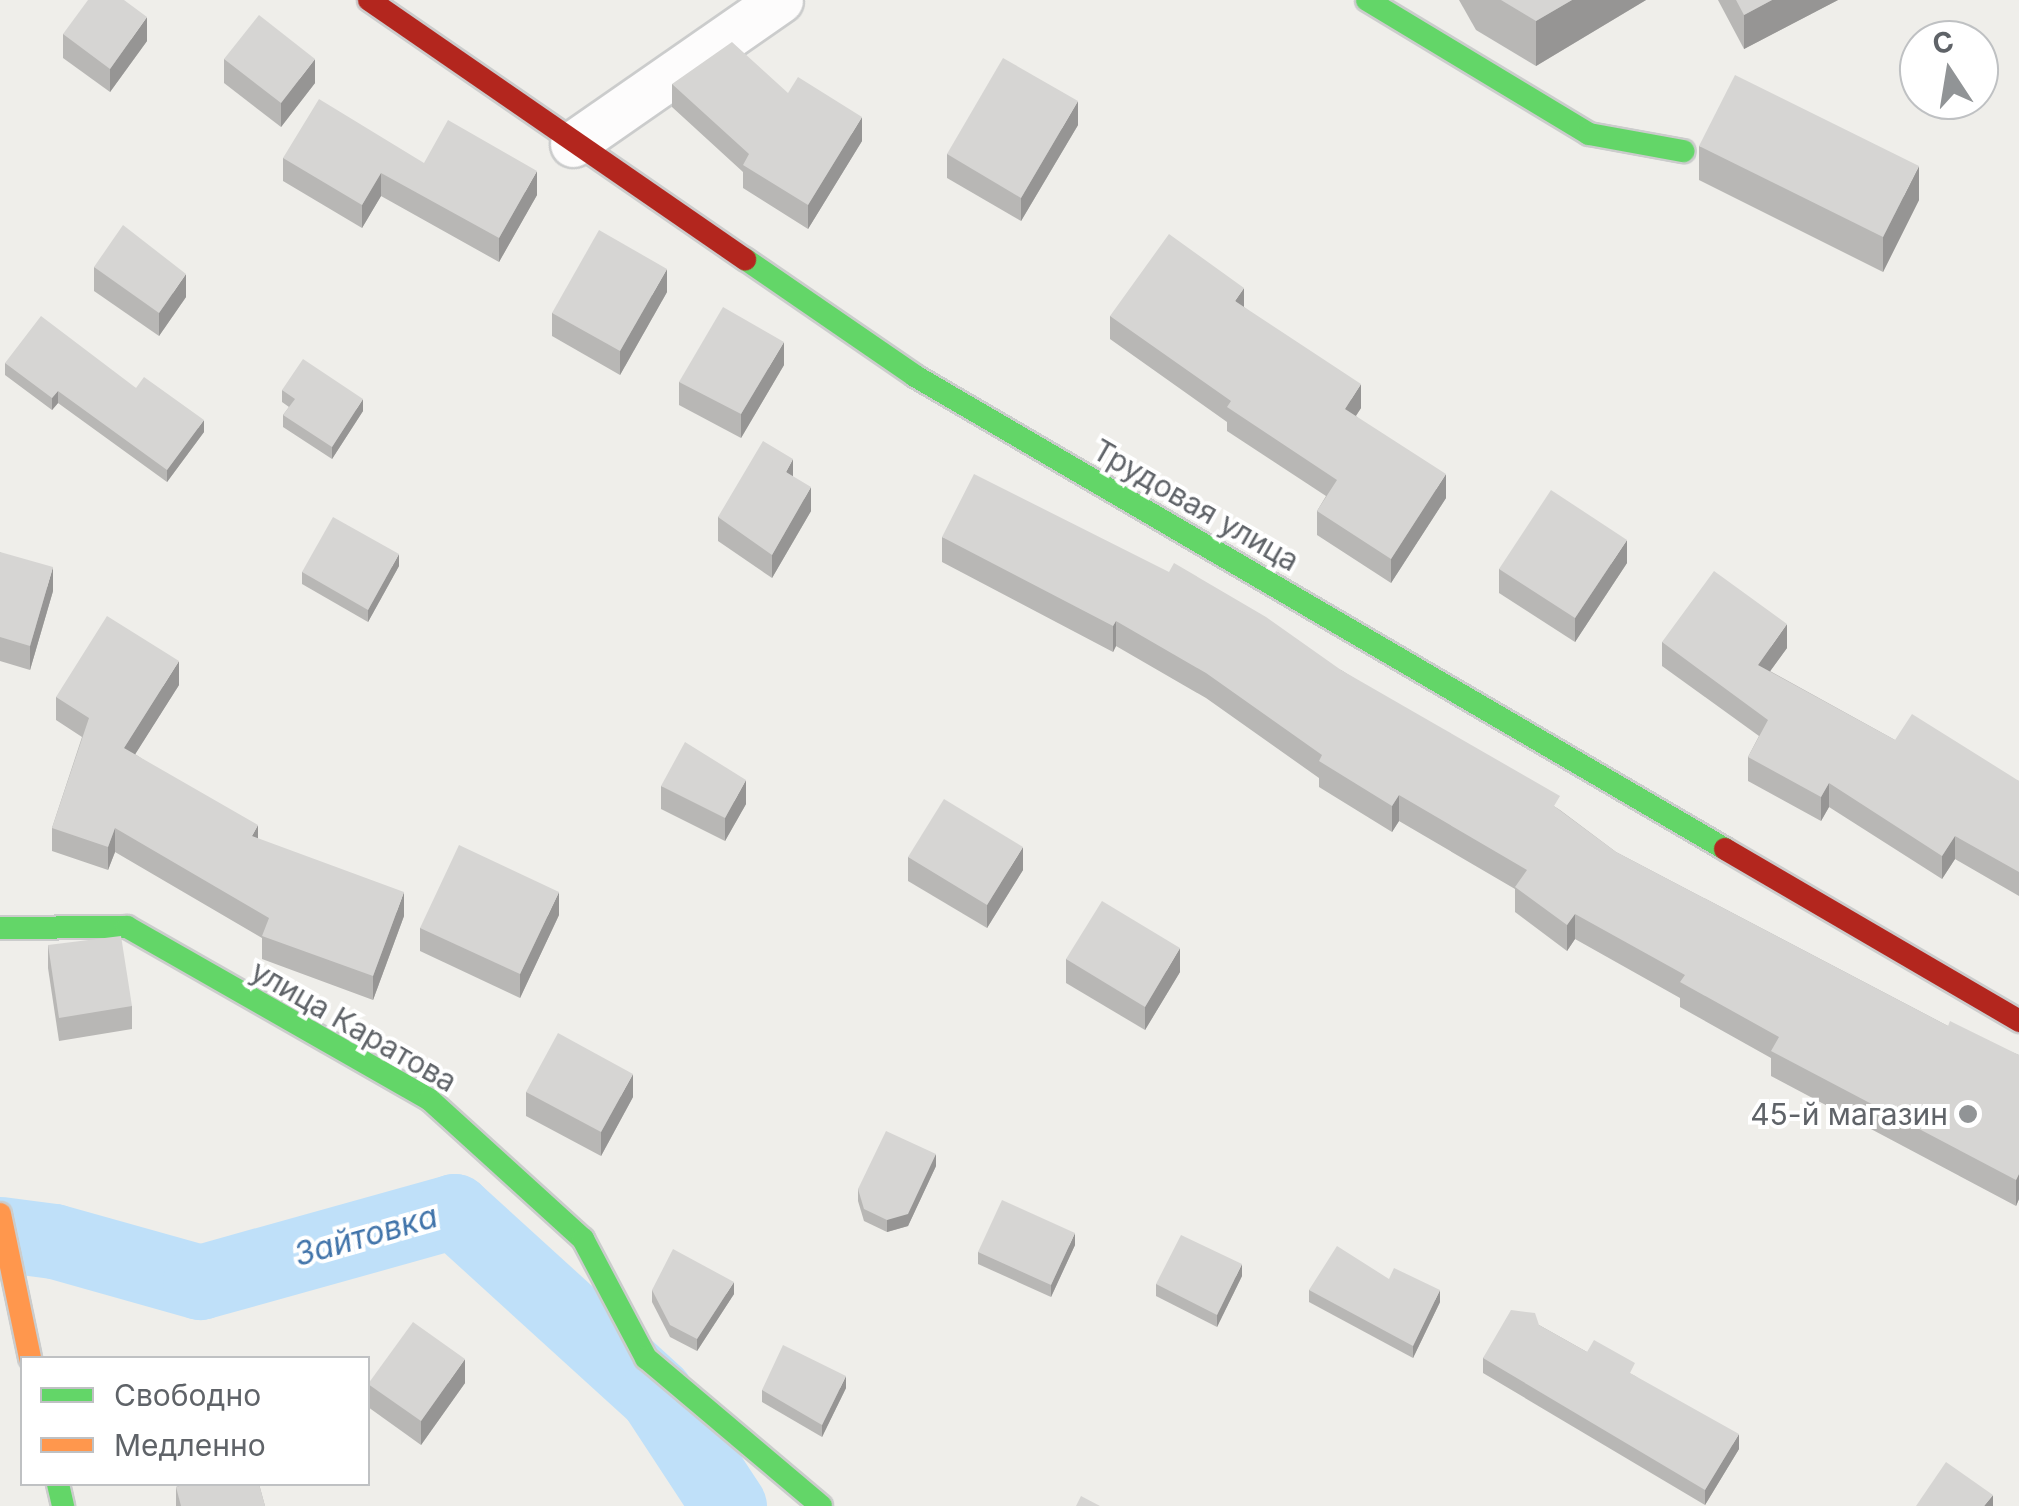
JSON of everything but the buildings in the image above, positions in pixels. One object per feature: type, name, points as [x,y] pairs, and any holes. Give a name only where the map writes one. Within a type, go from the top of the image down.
[{"type":"street","name":"Трудовая улица","points":[[369,0],[915,376],[2019,1021]]},
{"type":"street","points":[[573,144],[780,0]]},
{"type":"street","points":[[1367,0],[1589,134],[1683,151]]},
{"type":"street","name":"улица Каратова","points":[[0,928],[127,927],[430,1100],[489,1147],[583,1238],[646,1358],[821,1506]]},
{"type":"street","points":[[0,1214],[30,1356]]},
{"type":"waterway","name":"Зайтовка","points":[[0,1234],[54,1241],[200,1282],[454,1211],[656,1395],[729,1506]]},
{"type":"traffic: fast","points":[[1367,0],[1589,134],[1683,151]]},
{"type":"traffic: fast","points":[[745,259],[915,376],[1725,849]]},
{"type":"traffic: fast","points":[[0,928],[127,927],[430,1100],[583,1239],[646,1358],[821,1506]]},
{"type":"traffic: fast","points":[[58,1486],[63,1506]]},
{"type":"traffic: slow","points":[[0,1214],[30,1356]]},
{"type":"traffic: jam","points":[[369,0],[745,259]]},
{"type":"traffic: jam","points":[[1725,849],[2019,1021]]},
{"type":"place","name":"45-й магазин","points":[[1968,1114]]}]
